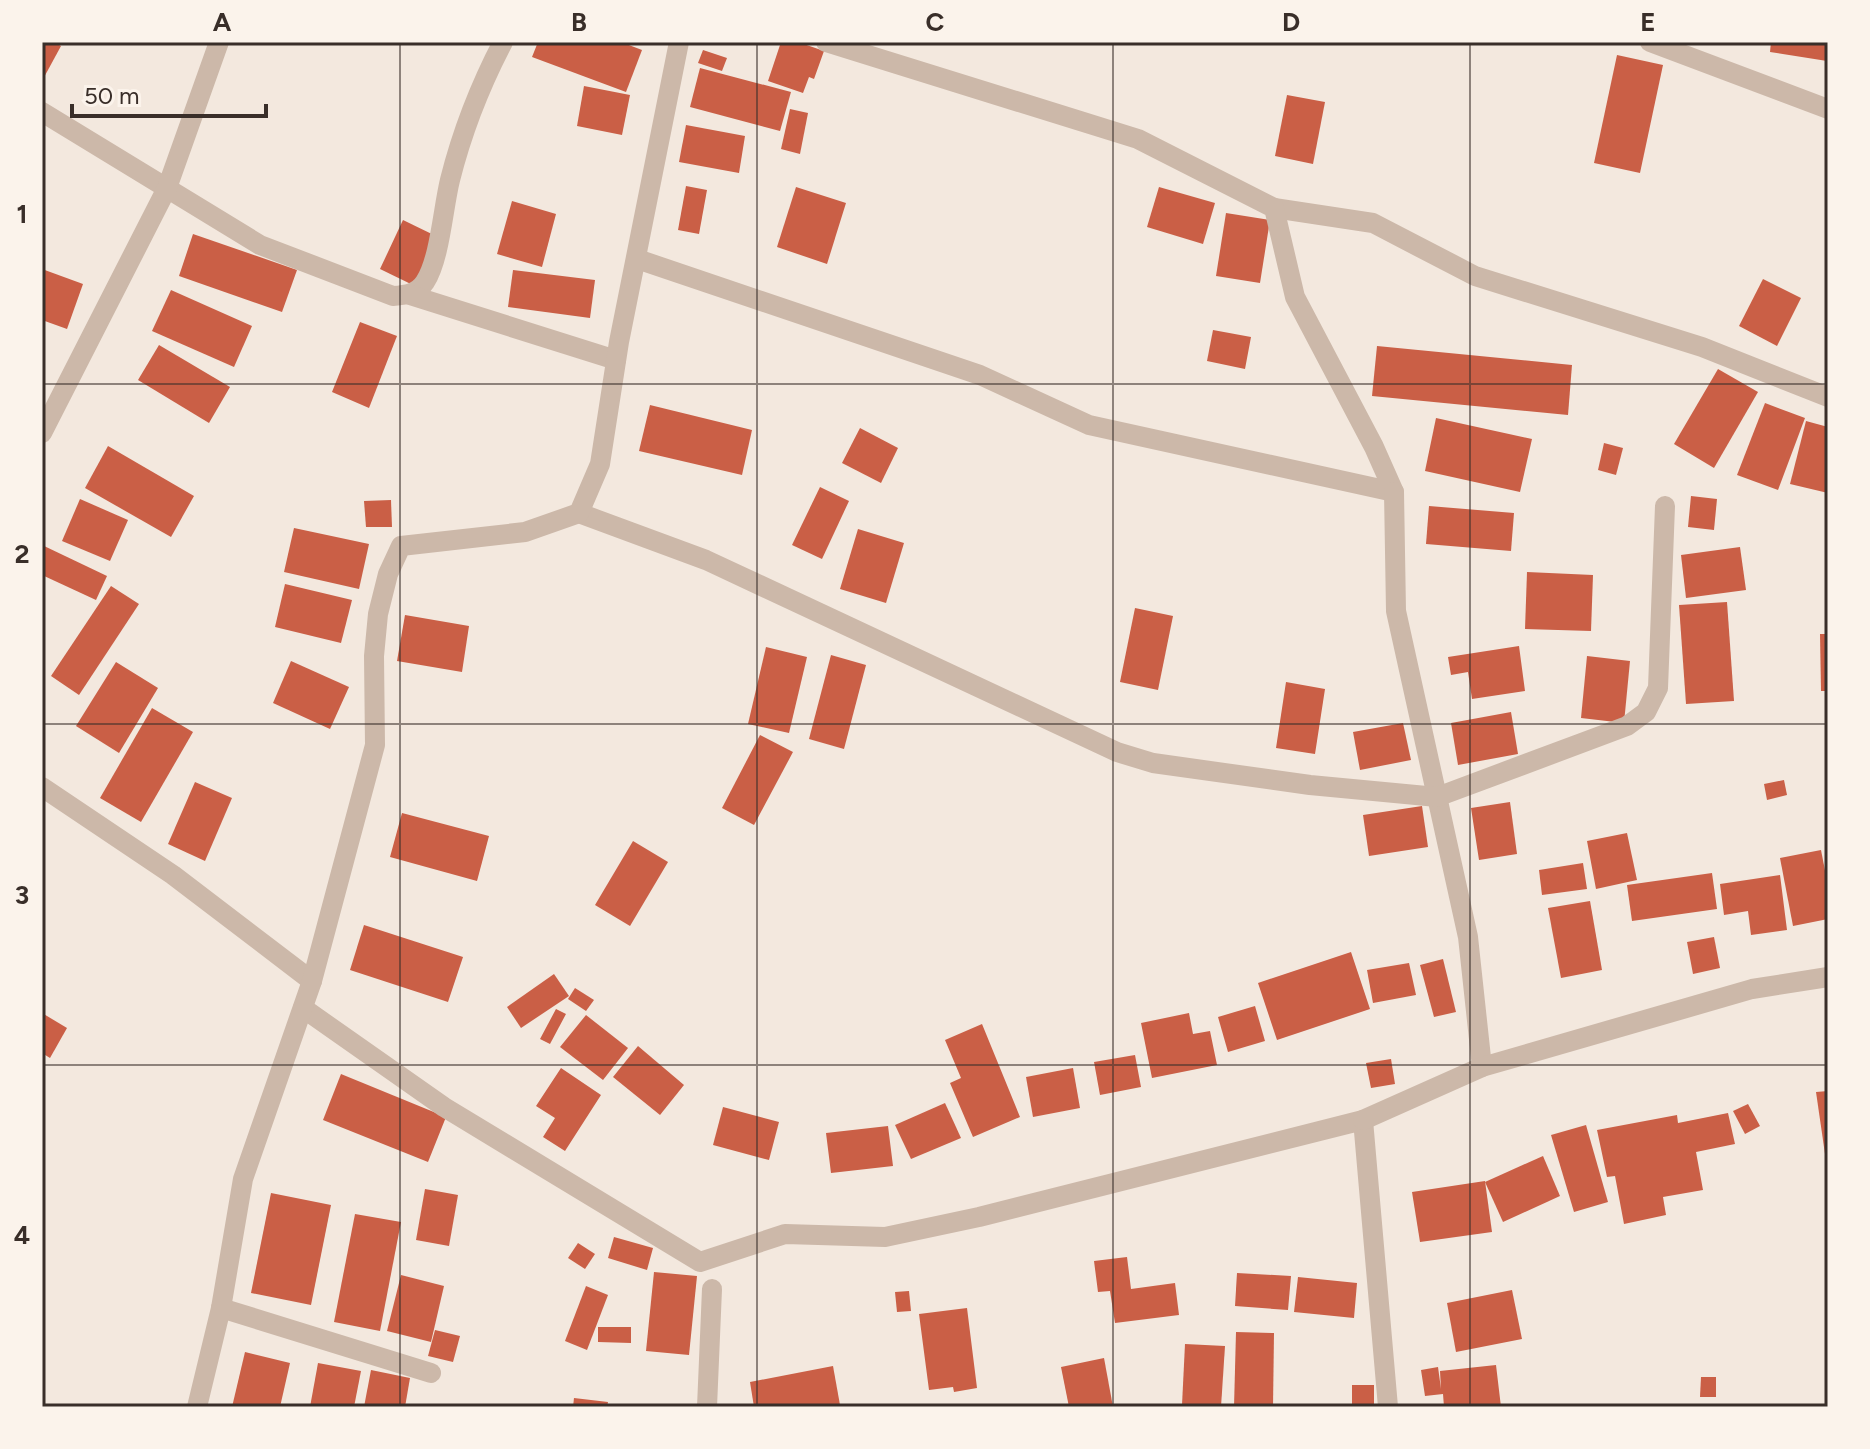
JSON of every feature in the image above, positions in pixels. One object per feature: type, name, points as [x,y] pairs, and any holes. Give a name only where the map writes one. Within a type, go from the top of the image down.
[{"type":"street","points":[[42,433],[167,188],[219,42]]},
{"type":"street","points":[[410,295],[424,285],[431,269],[450,180],[481,83],[503,42]]},
{"type":"street","points":[[579,513],[600,464],[616,360],[679,42]]},
{"type":"street","points":[[826,42],[1138,139],[1274,208],[1373,223],[1475,276],[1702,347],[1828,397]]},
{"type":"street","points":[[1650,42],[1828,109]]},
{"type":"street","points":[[42,112],[260,245],[393,296],[410,295],[616,360]]},
{"type":"street","points":[[1274,208],[1295,297],[1374,447],[1394,492],[1396,611],[1468,937],[1482,1067]]},
{"type":"street","points":[[637,259],[980,375],[1089,425],[1394,492]]},
{"type":"street","points":[[197,1407],[221,1308],[243,1179],[312,981],[375,745],[374,656],[378,614],[388,574],[401,546],[525,532],[579,513],[706,560],[1117,752],[1153,763],[1310,785],[1437,797],[1627,726],[1646,712],[1658,688],[1665,506]]},
{"type":"street","points":[[42,787],[173,875],[312,981]]},
{"type":"street","points":[[303,1008],[444,1107],[700,1262],[785,1234],[885,1237],[979,1217],[1363,1120],[1482,1067],[1752,989],[1828,977]]},
{"type":"street","points":[[1363,1120],[1388,1407]]},
{"type":"street","points":[[707,1407],[712,1289]]},
{"type":"street","points":[[221,1308],[431,1373]]},
{"type":"building","points":[[42,42],[54,42],[61,46],[42,81]]},
{"type":"building","points":[[538,42],[621,42],[642,50],[626,92],[532,57]]},
{"type":"building","points":[[781,42],[798,42],[824,51],[814,79],[809,77],[803,93],[768,81]]},
{"type":"building","points":[[1771,42],[1828,42],[1827,61],[1770,52]]},
{"type":"building","points":[[703,50],[727,58],[722,71],[698,63]]},
{"type":"building","points":[[1617,55],[1663,65],[1640,173],[1594,163]]},
{"type":"building","points":[[700,68],[791,92],[780,131],[690,107]]},
{"type":"building","points":[[584,86],[630,95],[622,135],[577,126]]},
{"type":"building","points":[[1287,95],[1325,102],[1313,164],[1275,156]]},
{"type":"building","points":[[790,109],[808,113],[800,154],[781,149]]},
{"type":"building","points":[[686,125],[745,136],[739,173],[679,162]]},
{"type":"building","points":[[686,186],[707,190],[699,234],[678,230]]},
{"type":"building","points":[[796,187],[846,203],[827,264],[777,247]]},
{"type":"building","points":[[1159,187],[1215,203],[1203,244],[1147,227]]},
{"type":"building","points":[[512,201],[556,214],[542,267],[497,254]]},
{"type":"building","points":[[1226,213],[1270,220],[1260,283],[1216,276]]},
{"type":"building","points":[[403,220],[440,238],[417,287],[380,269]]},
{"type":"building","points":[[193,234],[297,270],[282,312],[179,276]]},
{"type":"building","points":[[42,269],[83,284],[67,329],[42,320]]},
{"type":"building","points":[[513,270],[595,280],[590,318],[508,307]]},
{"type":"building","points":[[1763,279],[1801,298],[1777,346],[1739,326]]},
{"type":"building","points":[[171,290],[252,326],[234,367],[152,331]]},
{"type":"building","points":[[360,322],[397,336],[369,408],[332,392]]},
{"type":"building","points":[[1213,330],[1251,337],[1245,369],[1207,361]]},
{"type":"building","points":[[159,345],[230,387],[209,423],[138,380]]},
{"type":"building","points":[[1377,346],[1572,365],[1568,415],[1372,396]]},
{"type":"building","points":[[1718,369],[1758,392],[1714,468],[1674,444]]},
{"type":"building","points":[[1765,403],[1805,418],[1778,490],[1737,475]]},
{"type":"building","points":[[650,405],[752,430],[742,475],[639,451]]},
{"type":"building","points":[[1436,418],[1532,439],[1520,492],[1425,471]]},
{"type":"building","points":[[1806,421],[1828,427],[1828,493],[1790,484]]},
{"type":"building","points":[[860,428],[898,448],[881,483],[842,463]]},
{"type":"building","points":[[1604,443],[1623,448],[1616,475],[1598,470]]},
{"type":"building","points":[[108,446],[194,496],[171,537],[85,488]]},
{"type":"building","points":[[820,487],[849,501],[822,559],[792,545]]},
{"type":"building","points":[[1691,496],[1717,499],[1714,530],[1688,527]]},
{"type":"building","points":[[80,499],[128,520],[110,561],[62,541]]},
{"type":"building","points":[[391,500],[392,527],[366,527],[364,501]]},
{"type":"building","points":[[1429,506],[1514,513],[1511,551],[1426,544]]},
{"type":"building","points":[[294,528],[369,544],[359,589],[284,572]]},
{"type":"building","points":[[858,529],[904,543],[886,603],[840,589]]},
{"type":"building","points":[[42,545],[107,576],[96,600],[42,575]]},
{"type":"building","points":[[1740,547],[1746,590],[1686,598],[1681,555]]},
{"type":"building","points":[[1527,572],[1593,575],[1591,631],[1525,629]]},
{"type":"building","points":[[285,584],[352,600],[341,643],[275,627]]},
{"type":"building","points":[[111,586],[139,604],[79,695],[51,676]]},
{"type":"building","points":[[1727,602],[1734,701],[1686,704],[1679,605]]},
{"type":"building","points":[[1135,608],[1173,616],[1158,690],[1120,682]]},
{"type":"building","points":[[405,615],[469,626],[462,672],[397,661]]},
{"type":"building","points":[[1820,634],[1828,634],[1828,691],[1821,691]]},
{"type":"building","points":[[1519,646],[1525,691],[1472,699],[1468,672],[1451,675],[1448,657]]},
{"type":"building","points":[[766,647],[807,657],[789,733],[748,724]]},
{"type":"building","points":[[831,655],[866,665],[844,749],[809,739]]},
{"type":"building","points":[[1587,656],[1630,661],[1624,723],[1581,718]]},
{"type":"building","points":[[291,661],[349,687],[330,729],[273,703]]},
{"type":"building","points":[[116,662],[158,688],[119,753],[76,726]]},
{"type":"building","points":[[1286,682],[1325,689],[1315,754],[1276,748]]},
{"type":"building","points":[[152,708],[193,732],[141,822],[100,798]]},
{"type":"building","points":[[1511,712],[1518,754],[1458,765],[1451,723]]},
{"type":"building","points":[[1403,723],[1411,760],[1360,770],[1353,732]]},
{"type":"building","points":[[760,735],[793,752],[754,825],[722,808]]},
{"type":"building","points":[[1784,780],[1787,795],[1767,800],[1764,784]]},
{"type":"building","points":[[195,782],[232,798],[205,861],[168,844]]},
{"type":"building","points":[[1510,802],[1517,854],[1479,860],[1471,808]]},
{"type":"building","points":[[1422,806],[1428,847],[1369,856],[1363,815]]},
{"type":"building","points":[[402,813],[489,836],[477,881],[390,857]]},
{"type":"building","points":[[1627,833],[1637,880],[1596,889],[1587,841]]},
{"type":"building","points":[[633,841],[668,862],[630,926],[595,905]]},
{"type":"building","points":[[1821,850],[1828,886],[1828,919],[1793,926],[1780,858]]},
{"type":"building","points":[[1583,863],[1587,889],[1542,895],[1539,870]]},
{"type":"building","points":[[1712,873],[1717,909],[1632,921],[1627,885]]},
{"type":"building","points":[[1780,875],[1787,930],[1751,935],[1748,911],[1724,915],[1720,884]]},
{"type":"building","points":[[1590,901],[1602,970],[1561,978],[1548,908]]},
{"type":"building","points":[[364,925],[463,957],[448,1002],[350,970]]},
{"type":"building","points":[[1714,937],[1720,968],[1693,974],[1687,942]]},
{"type":"building","points":[[1351,952],[1370,1009],[1277,1040],[1258,983]]},
{"type":"building","points":[[1443,959],[1456,1012],[1434,1017],[1420,965]]},
{"type":"building","points":[[1409,963],[1416,995],[1373,1003],[1367,970]]},
{"type":"building","points":[[554,974],[569,996],[521,1028],[507,1007]]},
{"type":"building","points":[[575,988],[594,1000],[586,1011],[568,999]]},
{"type":"building","points":[[1255,1006],[1265,1041],[1228,1052],[1218,1017]]},
{"type":"building","points":[[556,1009],[566,1014],[550,1044],[540,1039]]},
{"type":"building","points":[[42,1013],[67,1028],[50,1058],[42,1053]]},
{"type":"building","points":[[1189,1013],[1193,1034],[1210,1031],[1217,1065],[1152,1078],[1141,1023]]},
{"type":"building","points":[[586,1015],[628,1048],[603,1080],[560,1047]]},
{"type":"building","points":[[982,1024],[1020,1117],[973,1137],[950,1083],[961,1078],[945,1040]]},
{"type":"building","points":[[638,1046],[684,1085],[660,1115],[613,1077]]},
{"type":"building","points":[[1135,1055],[1141,1087],[1100,1095],[1094,1062]]},
{"type":"building","points":[[1391,1059],[1395,1084],[1371,1088],[1366,1063]]},
{"type":"building","points":[[561,1068],[601,1095],[565,1151],[543,1137],[555,1118],[536,1106]]},
{"type":"building","points":[[1073,1068],[1080,1108],[1033,1117],[1026,1077]]},
{"type":"building","points":[[341,1074],[446,1117],[428,1162],[323,1120]]},
{"type":"building","points":[[1828,1091],[1828,1154],[1825,1154],[1816,1092]]},
{"type":"building","points":[[945,1103],[961,1138],[911,1159],[895,1125]]},
{"type":"building","points":[[1748,1104],[1760,1126],[1745,1134],[1733,1111]]},
{"type":"building","points":[[723,1107],[779,1122],[769,1160],[713,1145]]},
{"type":"building","points":[[1728,1113],[1735,1144],[1696,1152],[1703,1190],[1663,1197],[1666,1215],[1624,1224],[1615,1176],[1607,1177],[1597,1130],[1677,1115],[1678,1123]]},
{"type":"building","points":[[1586,1125],[1608,1202],[1574,1212],[1551,1135]]},
{"type":"building","points":[[888,1126],[893,1166],[831,1173],[826,1133]]},
{"type":"building","points":[[1543,1156],[1560,1196],[1503,1222],[1485,1182]]},
{"type":"building","points":[[1485,1181],[1492,1232],[1420,1242],[1412,1192]]},
{"type":"building","points":[[425,1189],[458,1195],[449,1246],[416,1240]]},
{"type":"building","points":[[271,1193],[331,1205],[311,1305],[251,1293]]},
{"type":"building","points":[[355,1214],[401,1222],[380,1331],[334,1322]]},
{"type":"building","points":[[614,1237],[653,1248],[647,1270],[608,1258]]},
{"type":"building","points":[[578,1243],[595,1254],[585,1269],[568,1258]]},
{"type":"building","points":[[1127,1257],[1131,1289],[1175,1283],[1179,1315],[1115,1323],[1110,1291],[1098,1292],[1094,1261]]},
{"type":"building","points":[[654,1272],[697,1276],[689,1355],[646,1351]]},
{"type":"building","points":[[1237,1273],[1291,1276],[1288,1310],[1235,1306]]},
{"type":"building","points":[[401,1275],[444,1286],[431,1342],[387,1331]]},
{"type":"building","points":[[1298,1277],[1357,1283],[1354,1318],[1294,1312]]},
{"type":"building","points":[[586,1286],[608,1295],[587,1350],[565,1341]]},
{"type":"building","points":[[1512,1290],[1522,1339],[1456,1352],[1447,1303]]},
{"type":"building","points":[[909,1291],[911,1311],[897,1312],[895,1292]]},
{"type":"building","points":[[967,1308],[977,1388],[954,1392],[953,1387],[929,1390],[919,1314]]},
{"type":"building","points":[[598,1327],[631,1327],[631,1343],[598,1342]]},
{"type":"building","points":[[435,1330],[460,1336],[453,1362],[428,1356]]},
{"type":"building","points":[[1236,1332],[1274,1333],[1273,1407],[1234,1407]]},
{"type":"building","points":[[1185,1344],[1225,1346],[1221,1407],[1182,1405]]},
{"type":"building","points":[[245,1352],[290,1363],[280,1407],[232,1407]]},
{"type":"building","points":[[1104,1358],[1113,1407],[1069,1407],[1061,1367]]},
{"type":"building","points":[[318,1363],[361,1371],[354,1407],[310,1407]]},
{"type":"building","points":[[1496,1365],[1501,1407],[1444,1407],[1443,1394],[1425,1396],[1421,1370],[1438,1367],[1441,1389],[1440,1371]]},
{"type":"building","points":[[833,1366],[840,1405],[754,1407],[750,1382]]},
{"type":"building","points":[[371,1370],[410,1378],[405,1407],[364,1407]]},
{"type":"building","points":[[1701,1377],[1716,1377],[1716,1397],[1700,1397]]},
{"type":"building","points":[[1352,1385],[1374,1385],[1374,1407],[1352,1407]]},
{"type":"building","points":[[574,1398],[608,1402],[607,1407],[573,1407]]}]
